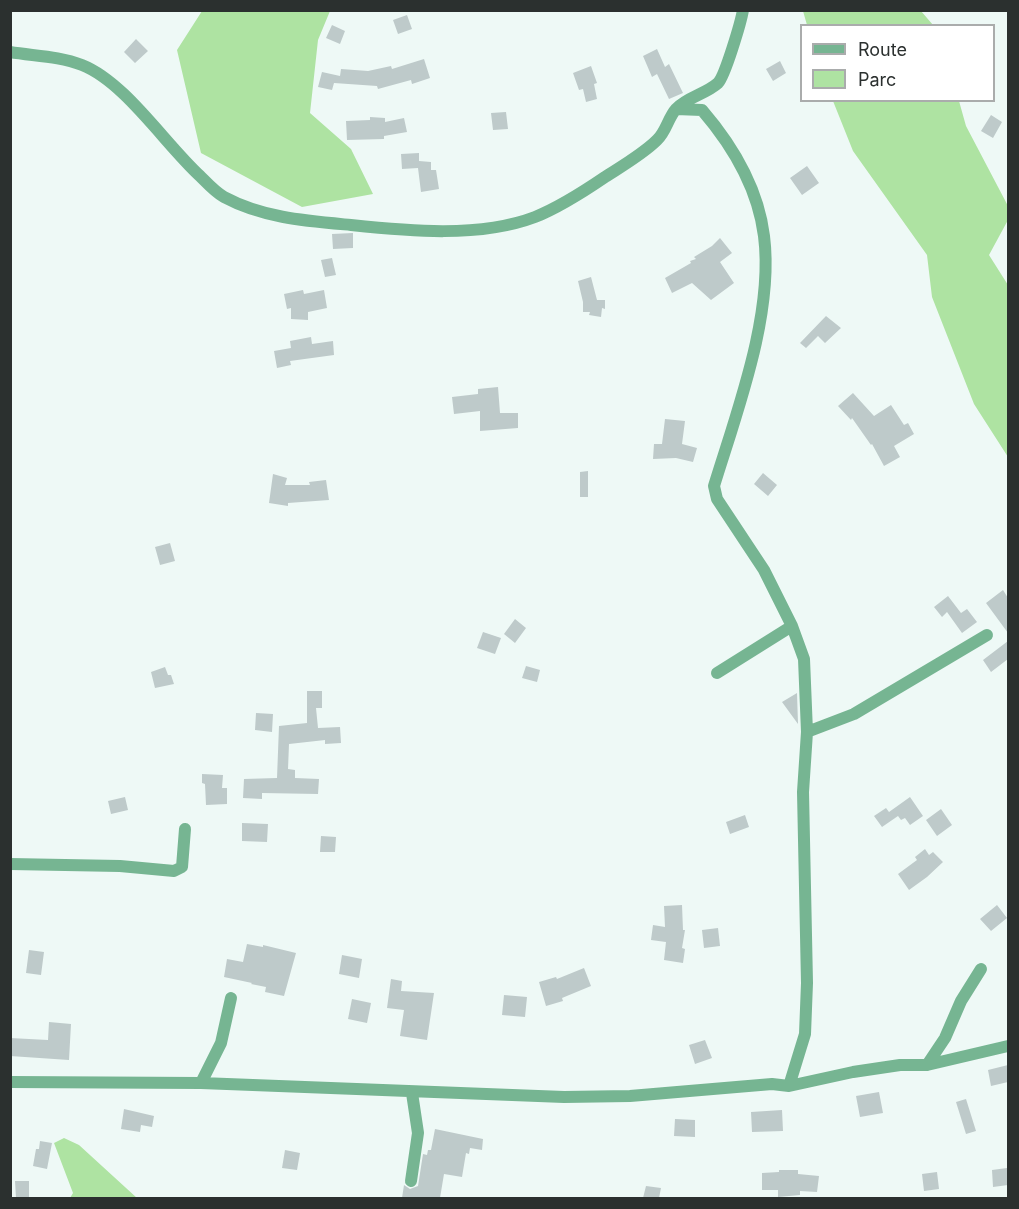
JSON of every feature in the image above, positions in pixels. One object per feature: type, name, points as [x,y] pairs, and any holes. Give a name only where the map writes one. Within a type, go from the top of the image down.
[{"type":"street","points":[[10,52],[64,60],[82,65],[95,72],[134,104],[182,159],[222,196],[266,214],[309,221],[385,228],[484,228],[533,217],[568,201],[658,140],[676,109],[719,82],[739,29],[743,10]]},
{"type":"street","points":[[676,109],[702,110],[720,131],[744,171],[754,195],[764,235],[766,264],[764,292],[751,358],[740,405],[714,486],[715,492],[764,570],[792,626],[804,659],[807,732],[803,792],[807,983],[805,1034],[789,1086]]},
{"type":"street","points":[[717,673],[792,626]]},
{"type":"street","points":[[807,732],[854,714],[987,635]]},
{"type":"street","points":[[10,864],[120,866],[174,871],[182,867],[185,829]]},
{"type":"street","points":[[927,1065],[945,1038],[961,1001],[981,969]]},
{"type":"street","points":[[201,1083],[221,1043],[231,998]]},
{"type":"street","points":[[10,1082],[201,1083],[412,1093],[564,1097],[630,1096],[772,1084],[789,1086],[853,1072],[900,1065],[927,1065],[1008,1046]]},
{"type":"street","points":[[411,1181],[418,1133],[412,1093]]},
{"type":"green space","points":[[202,11],[330,11],[318,40],[310,113],[351,149],[373,194],[302,207],[201,153],[177,50]]},
{"type":"green space","points":[[803,11],[921,11],[932,24],[807,24]]},
{"type":"green space","points":[[833,102],[959,102],[966,126],[1008,206],[1008,220],[989,255],[1008,285],[1008,457],[974,404],[932,297],[927,255],[853,151]]},
{"type":"green space","points":[[64,1138],[79,1145],[137,1198],[70,1198],[73,1193],[54,1143]]},
{"type":"building","points":[[407,15],[412,29],[398,34],[393,20]]},
{"type":"building","points":[[332,25],[345,31],[340,44],[326,38]]},
{"type":"building","points":[[136,39],[148,51],[135,63],[124,52]]},
{"type":"building","points":[[657,49],[665,67],[669,64],[683,93],[669,99],[657,74],[652,77],[643,56]]},
{"type":"building","points":[[424,59],[430,78],[412,84],[411,80],[378,89],[377,86],[334,83],[332,90],[318,87],[322,72],[340,76],[341,69],[368,71],[391,66],[392,69]]},
{"type":"building","points":[[780,61],[786,73],[773,81],[766,69]]},
{"type":"building","points":[[591,66],[597,83],[594,84],[597,99],[586,102],[583,89],[579,90],[573,73]]},
{"type":"building","points":[[506,112],[508,129],[493,130],[491,113]]},
{"type":"building","points":[[991,115],[1002,122],[993,138],[981,131]]},
{"type":"building","points":[[370,117],[385,118],[385,122],[404,118],[407,132],[384,136],[384,139],[347,140],[346,121],[370,120]]},
{"type":"building","points":[[419,153],[419,161],[431,162],[431,170],[436,170],[439,189],[421,192],[418,168],[402,169],[401,154]]},
{"type":"building","points":[[807,166],[819,183],[802,195],[790,178]]},
{"type":"building","points":[[353,233],[353,248],[333,249],[332,234]]},
{"type":"building","points":[[720,238],[732,253],[720,262],[734,283],[711,300],[692,283],[672,293],[665,278],[691,263],[690,261],[696,259],[694,257]]},
{"type":"building","points":[[332,258],[336,275],[325,277],[321,260]]},
{"type":"building","points":[[591,277],[597,300],[605,300],[605,309],[602,308],[601,317],[589,315],[590,312],[583,312],[578,281]]},
{"type":"building","points":[[303,290],[304,294],[324,290],[327,308],[308,312],[308,320],[291,319],[291,308],[287,309],[284,294]]},
{"type":"building","points":[[826,316],[841,328],[825,343],[818,336],[806,348],[800,343]]},
{"type":"building","points":[[311,337],[312,344],[333,341],[334,355],[290,361],[291,365],[277,368],[274,351],[291,348],[290,341]]},
{"type":"building","points":[[498,387],[500,413],[518,413],[518,428],[480,431],[480,411],[454,414],[452,397],[478,394],[478,389]]},
{"type":"building","points":[[853,393],[874,416],[891,405],[904,425],[908,423],[914,434],[894,446],[900,457],[884,466],[872,444],[852,418],[851,420],[838,406]]},
{"type":"building","points":[[665,419],[685,421],[682,444],[697,448],[693,462],[676,458],[653,459],[654,444],[662,444]]},
{"type":"building","points":[[588,471],[588,497],[580,497],[580,472]]},
{"type":"building","points":[[763,473],[777,485],[768,496],[754,484]]},
{"type":"building","points":[[273,474],[287,478],[285,485],[310,485],[309,482],[326,480],[329,500],[288,503],[288,506],[269,503]]},
{"type":"building","points":[[170,543],[175,561],[160,565],[155,547]]},
{"type":"building","points":[[1003,590],[1008,598],[1008,633],[986,603]]},
{"type":"building","points":[[948,596],[961,613],[967,609],[977,622],[962,633],[947,612],[942,617],[934,607]]},
{"type":"building","points":[[515,619],[526,628],[515,643],[504,634]]},
{"type":"building","points":[[483,632],[501,638],[495,654],[477,648]]},
{"type":"building","points":[[1008,641],[1008,659],[991,672],[983,660]]},
{"type":"building","points":[[526,666],[540,670],[537,682],[522,678]]},
{"type":"building","points":[[165,667],[174,684],[155,688],[151,672]]},
{"type":"building","points":[[307,691],[322,691],[322,708],[316,708],[318,728],[340,727],[341,743],[325,744],[325,740],[289,744],[288,769],[295,770],[295,778],[319,779],[318,794],[262,793],[262,799],[243,798],[244,779],[277,778],[279,726],[307,723]]},
{"type":"building","points":[[797,693],[798,724],[782,702]]},
{"type":"building","points":[[256,713],[273,714],[272,732],[255,730]]},
{"type":"building","points":[[202,774],[223,775],[222,788],[227,788],[227,804],[206,805]]},
{"type":"building","points":[[125,797],[128,810],[111,814],[108,801]]},
{"type":"building","points":[[910,797],[923,816],[910,825],[905,818],[901,820],[898,816],[882,827],[874,816],[886,808],[889,812]]},
{"type":"building","points":[[941,809],[952,825],[937,836],[926,820]]},
{"type":"building","points":[[745,815],[749,827],[730,834],[726,822]]},
{"type":"building","points":[[242,823],[268,824],[267,842],[242,841]]},
{"type":"building","points":[[321,836],[336,837],[335,852],[320,852]]},
{"type":"building","points":[[925,849],[929,855],[933,852],[943,862],[909,890],[898,874],[917,860],[915,857]]},
{"type":"building","points":[[682,905],[683,930],[685,930],[682,948],[685,949],[683,963],[664,960],[666,942],[651,940],[653,925],[665,927],[664,906]]},
{"type":"building","points":[[997,905],[1007,918],[991,931],[980,919]]},
{"type":"building","points":[[718,928],[720,946],[704,948],[702,930]]},
{"type":"building","points":[[247,944],[263,947],[263,945],[296,953],[284,996],[265,992],[266,987],[224,977],[227,959],[243,962]]},
{"type":"building","points":[[29,950],[44,952],[41,975],[26,973]]},
{"type":"building","points":[[342,955],[362,959],[359,978],[339,974]]},
{"type":"building","points":[[584,968],[591,986],[562,998],[563,1001],[546,1006],[539,982],[556,977],[557,979]]},
{"type":"building","points":[[391,979],[402,981],[401,991],[434,993],[427,1040],[400,1036],[404,1010],[387,1008]]},
{"type":"building","points":[[504,995],[527,997],[525,1017],[502,1015]]},
{"type":"building","points":[[352,999],[371,1003],[367,1023],[348,1019]]},
{"type":"building","points":[[49,1022],[71,1024],[69,1060],[10,1056],[10,1038],[48,1040]]},
{"type":"building","points":[[705,1040],[712,1058],[695,1064],[689,1045]]},
{"type":"building","points":[[1008,1065],[1008,1082],[991,1086],[988,1070]]},
{"type":"building","points":[[879,1092],[883,1113],[860,1117],[856,1096]]},
{"type":"building","points":[[966,1099],[976,1131],[966,1134],[956,1102]]},
{"type":"building","points":[[124,1109],[154,1116],[152,1127],[141,1125],[140,1132],[121,1129]]},
{"type":"building","points":[[782,1110],[783,1131],[752,1132],[751,1112]]},
{"type":"building","points":[[675,1119],[695,1120],[695,1137],[674,1136]]},
{"type":"building","points":[[435,1129],[483,1139],[482,1150],[470,1148],[469,1154],[466,1153],[462,1177],[444,1174],[440,1198],[402,1198],[404,1185],[410,1189],[418,1186],[423,1154],[427,1155],[428,1150],[431,1150]]},
{"type":"building","points":[[40,1141],[52,1143],[47,1169],[33,1166]]},
{"type":"building","points":[[285,1150],[300,1153],[297,1170],[282,1168]]},
{"type":"building","points":[[1007,1168],[1008,1185],[993,1187],[992,1170]]},
{"type":"building","points":[[779,1170],[798,1170],[798,1174],[819,1176],[817,1192],[800,1191],[800,1195],[778,1197],[778,1190],[762,1190],[762,1173],[779,1172]]},
{"type":"building","points":[[937,1172],[939,1189],[924,1191],[922,1174]]},
{"type":"building","points":[[15,1181],[29,1181],[29,1198],[16,1198]]},
{"type":"building","points":[[646,1186],[661,1188],[659,1198],[643,1198]]}]
